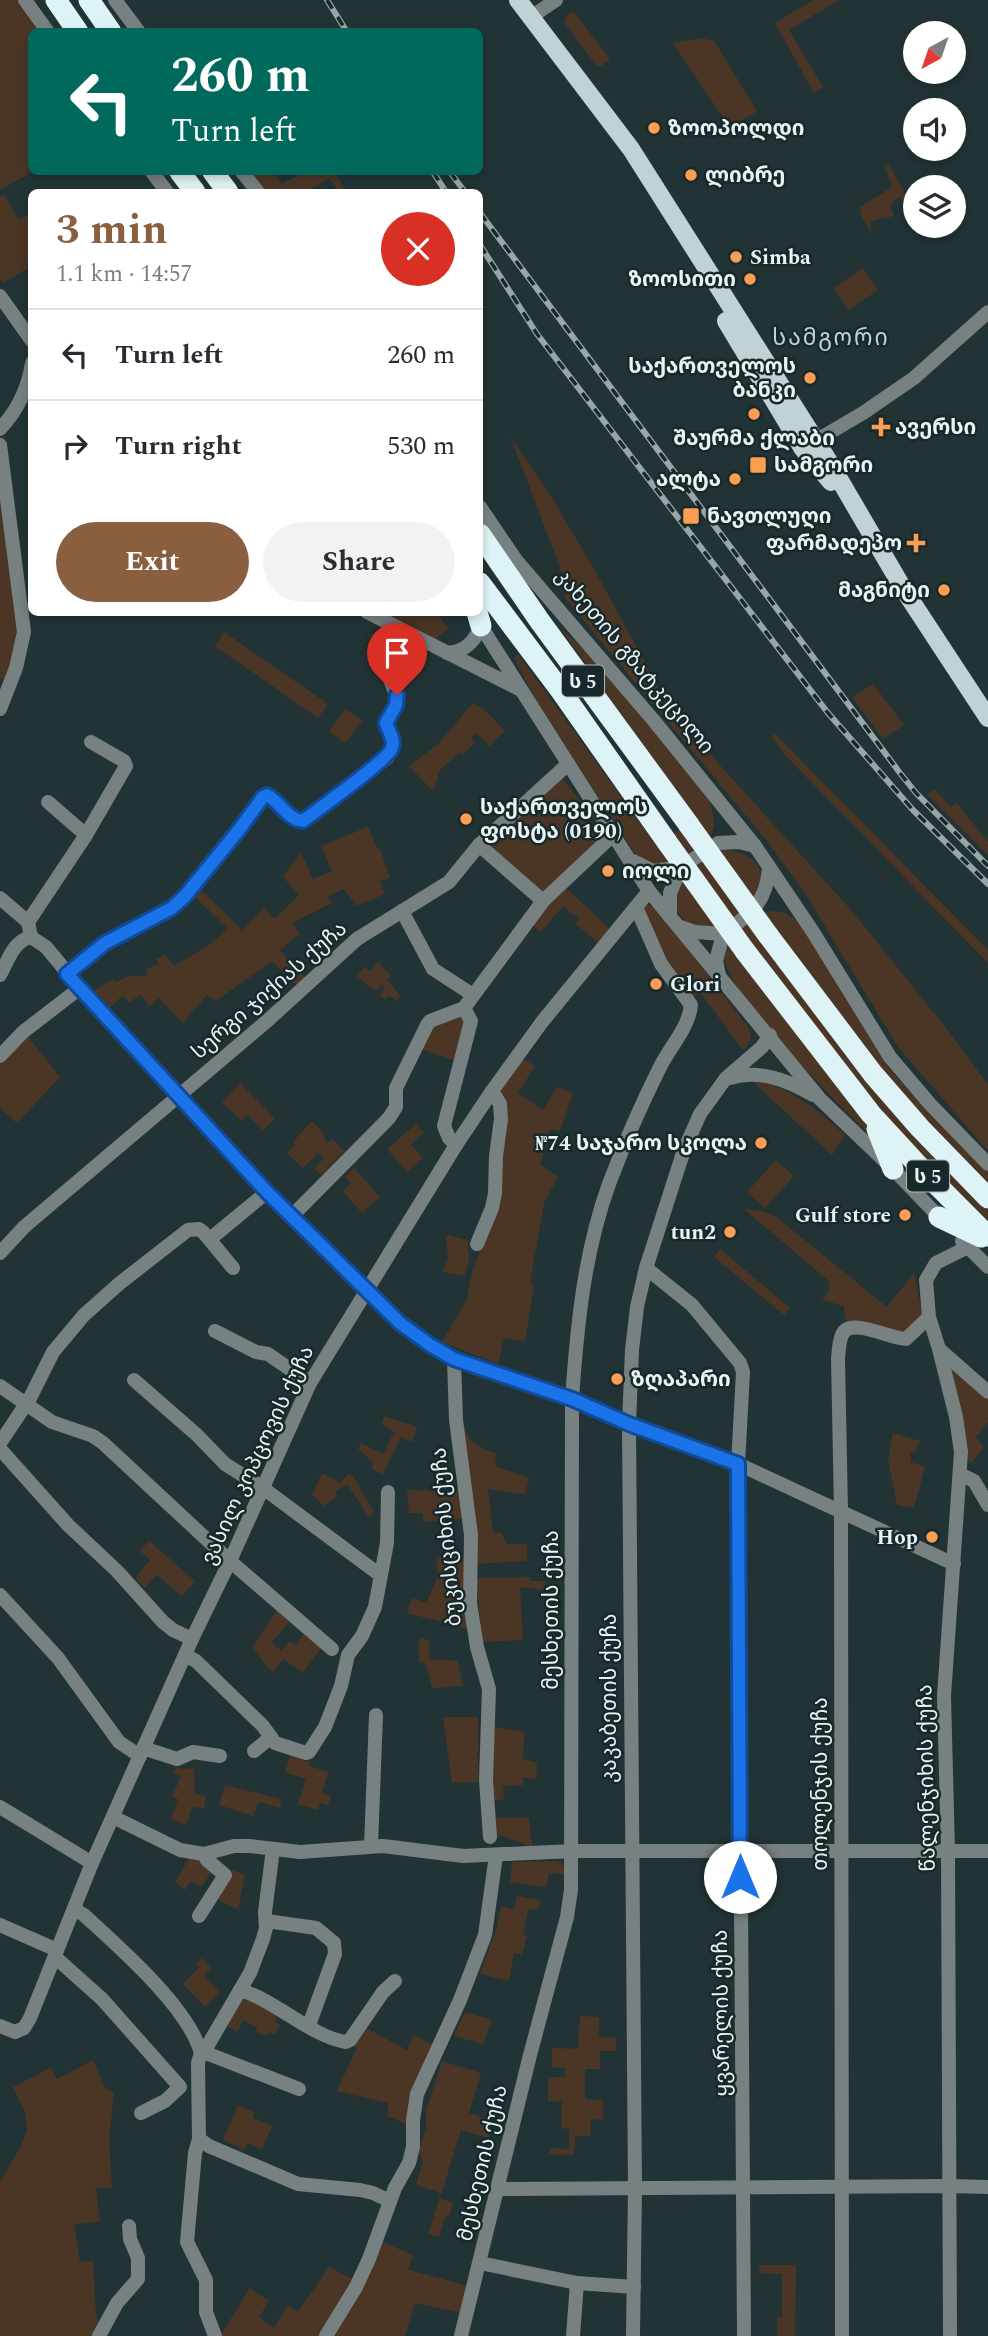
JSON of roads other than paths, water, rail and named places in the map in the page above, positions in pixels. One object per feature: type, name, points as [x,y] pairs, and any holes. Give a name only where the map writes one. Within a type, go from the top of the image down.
[{"type":"highway","points":[[56,0],[75,28]]},
{"type":"highway","points":[[89,0],[108,28]]},
{"type":"highway","points":[[215,175],[227,189]]},
{"type":"highway","name":"ს 5","points":[[483,538],[539,620],[768,935],[873,1074],[920,1128],[988,1198]]},
{"type":"highway","points":[[516,560],[539,620]]},
{"type":"highway","name":"ს 5","points":[[483,587],[561,691],[745,951],[871,1114],[929,1177],[981,1241]]},
{"type":"highway","points":[[871,1114],[893,1169]]},
{"type":"highway","points":[[939,1217],[981,1241]]},
{"type":"main road","points":[[518,0],[631,149],[689,244],[734,336],[861,520],[988,718]]},
{"type":"street","points":[[25,0],[45,28]]},
{"type":"street","points":[[116,0],[136,28]]},
{"type":"street","points":[[531,17],[556,0]]},
{"type":"street","points":[[0,296],[28,335]]},
{"type":"street","points":[[810,445],[914,378],[988,312]]},
{"type":"street","points":[[0,429],[14,414],[21,401],[28,377]]},
{"type":"street","points":[[0,445],[24,624],[16,668],[0,709]]},
{"type":"street","name":"კახეთის გზატკეცილი","points":[[483,511],[516,560],[664,732],[755,846],[813,932],[890,1057],[930,1104],[988,1164]]},
{"type":"street","points":[[374,616],[520,690]]},
{"type":"street","points":[[447,653],[463,649],[477,636],[476,617]]},
{"type":"street","points":[[476,617],[649,891],[820,1099],[939,1217]]},
{"type":"street","points":[[67,974],[105,943],[172,908],[185,896],[263,797],[267,795],[273,798],[292,818],[303,821],[387,758],[393,740],[386,723],[398,700],[381,656],[396,629]]},
{"type":"street","points":[[0,975],[14,948],[25,938],[126,766],[124,761],[92,742]]},
{"type":"street","name":"სერგი ჯიქიას ქუჩა","points":[[0,1253],[24,1227],[178,1097],[357,939],[449,882],[479,845],[568,764]]},
{"type":"street","points":[[48,802],[86,835]]},
{"type":"street","points":[[290,1217],[389,1118],[396,1107],[396,1088],[430,1021],[468,1002],[543,901],[613,835]]},
{"type":"street","points":[[629,859],[653,871],[681,867],[718,843],[738,842],[755,846]]},
{"type":"street","points":[[479,845],[543,901]]},
{"type":"street","points":[[674,922],[670,893],[681,867]]},
{"type":"street","points":[[719,975],[716,961],[723,934],[747,915],[763,897],[768,884],[769,867]]},
{"type":"street","name":"ვასილ კოპცოვის ქუჩა","points":[[0,2026],[15,2032],[24,2028],[36,2004],[92,1863],[310,1383],[492,1091],[542,1022],[649,891]]},
{"type":"street","points":[[0,898],[178,1097],[290,1217],[400,1323],[430,1345],[454,1359],[572,1399],[629,1424],[738,1464],[954,1564]]},
{"type":"street","name":"მესხეთის ქუჩა","points":[[461,2336],[572,1890],[572,1399],[577,1329],[584,1285],[603,1204],[641,1107],[690,1015],[691,1005],[661,964],[636,907]]},
{"type":"street","points":[[402,911],[433,969],[468,1002],[471,1021],[444,1126],[449,1138],[456,1145]]},
{"type":"street","points":[[674,922],[695,932],[723,934]]},
{"type":"street","points":[[0,1056],[23,1032],[80,988]]},
{"type":"street","name":"კაკაბეთის ქუჩა","points":[[633,2336],[635,2189],[629,1424],[634,1330],[646,1268],[684,1150],[700,1114],[726,1079],[762,1047],[770,1035]]},
{"type":"street","points":[[726,1079],[755,1073],[798,1086],[820,1099]]},
{"type":"street","points":[[477,1244],[492,1208],[495,1193],[496,1156],[502,1119],[500,1104],[492,1091]]},
{"type":"street","points":[[209,1239],[267,1192]]},
{"type":"street","points":[[0,1443],[53,1352],[91,1308],[188,1230],[199,1229],[233,1268]]},
{"type":"street","points":[[981,1241],[988,1268]]},
{"type":"street","name":"წალენჯიხის ქუჩა","points":[[950,2336],[948,1851],[944,1696],[961,1452],[956,1417],[929,1317],[926,1280],[936,1263],[981,1241]]},
{"type":"street","name":"ყვარელის ქუჩა","points":[[646,1268],[692,1305],[740,1363],[743,1372],[738,1464],[744,2336]]},
{"type":"street","name":"თოლენჯის ქუჩა","points":[[842,2336],[841,1511],[838,1358],[842,1333],[853,1326],[896,1339],[906,1339],[929,1317]]},
{"type":"street","points":[[215,1331],[256,1352],[268,1354],[310,1383]]},
{"type":"street","points":[[939,1349],[988,1392]]},
{"type":"street","name":"ბუკისციხის ქუჩა","points":[[454,1359],[456,1420],[471,1535],[470,1603],[477,1647],[489,1689],[486,1780],[490,1837]]},
{"type":"street","points":[[134,1380],[197,1435],[225,1464],[263,1488],[380,1575]]},
{"type":"street","points":[[0,1386],[52,1422],[93,1436],[103,1443],[230,1561],[332,1649]]},
{"type":"street","points":[[0,1449],[68,1525],[117,1571],[163,1622],[192,1639]]},
{"type":"street","points":[[960,1474],[974,1481],[988,1505]]},
{"type":"street","points":[[185,1655],[196,1661],[281,1747],[306,1753],[325,1727],[342,1683],[348,1655],[362,1636],[375,1607],[387,1544],[388,1492]]},
{"type":"street","points":[[0,1595],[58,1658],[119,1742],[142,1752],[177,1759],[193,1752],[220,1756]]},
{"type":"street","points":[[371,1846],[376,1715]]},
{"type":"street","points":[[254,1751],[271,1737]]},
{"type":"street","points":[[0,1807],[92,1863]]},
{"type":"street","points":[[113,1817],[180,1850],[204,1854],[234,1846],[312,1852],[371,1846],[463,1856],[573,1851],[988,1851]]},
{"type":"street","points":[[215,2336],[206,2312],[206,2280],[187,2242],[195,2153],[199,2139],[198,2063],[250,1973],[267,1921],[265,1912],[273,1849]]},
{"type":"street","points":[[199,1916],[225,1875],[207,1860],[204,1854]]},
{"type":"street","points":[[326,2336],[362,2275],[390,2201],[409,2163],[413,2147],[417,2094],[460,2000],[485,1935],[496,1855]]},
{"type":"street","points":[[74,1909],[125,1953],[151,1980],[192,2028],[203,2051],[299,2089]]},
{"type":"street","points":[[267,1921],[316,1928],[334,1943],[335,1954],[309,2025]]},
{"type":"street","points":[[0,1925],[56,1953],[102,1999],[180,2087],[165,2101],[141,2113]]},
{"type":"street","points":[[240,1990],[346,2042],[395,1980]]},
{"type":"street","points":[[199,2139],[209,2146],[298,2184],[360,2190],[390,2201]]},
{"type":"street","points":[[498,2189],[841,2186],[988,2188]]},
{"type":"street","points":[[99,2336],[108,2317],[138,2279],[138,2258],[130,2239],[129,2225]]},
{"type":"street","points":[[480,2263],[576,2283],[634,2287]]},
{"type":"street","points":[[573,2336],[576,2283]]},
{"type":"railway","points":[[327,0],[344,28]]},
{"type":"railway","points":[[435,175],[444,189]]},
{"type":"railway","points":[[452,175],[463,189]]},
{"type":"railway","points":[[483,217],[900,773],[916,793],[988,866]]},
{"type":"railway","points":[[483,250],[537,334],[828,713],[913,810],[988,884]]},
{"type":"place","name":"ზოოპოლდი","points":[[654,128]]},
{"type":"place","name":"ლიბრე","points":[[691,175]]},
{"type":"place","name":"Simba","points":[[736,257]]},
{"type":"place","name":"ზოოსითი","points":[[750,279]]},
{"type":"place","name":"საქართველოს ბანკი","points":[[810,378]]},
{"type":"place","name":"შაურმა ქლაბი","points":[[754,414]]},
{"type":"place","name":"ავერსი","points":[[881,427]]},
{"type":"place","name":"სამგორი","points":[[758,465]]},
{"type":"place","name":"ალტა","points":[[735,479]]},
{"type":"place","name":"ნავთლუღი","points":[[691,516]]},
{"type":"place","name":"ფარმადეპო","points":[[916,543]]},
{"type":"place","name":"მაგნიტი","points":[[944,590]]},
{"type":"place","name":"საქართველოს ფოსტა (0190)","points":[[466,819]]},
{"type":"place","name":"იოლი","points":[[608,871]]},
{"type":"place","name":"Glori","points":[[656,984]]},
{"type":"place","name":"№74 საჯარო სკოლა","points":[[761,1143]]},
{"type":"place","name":"Gulf store","points":[[905,1215]]},
{"type":"place","name":"tun2","points":[[730,1232]]},
{"type":"place","name":"ზღაპარი","points":[[617,1379]]},
{"type":"place","name":"Нор","points":[[932,1537]]},
{"type":"district","name":"სამგორი","points":[[831,337]]}]
